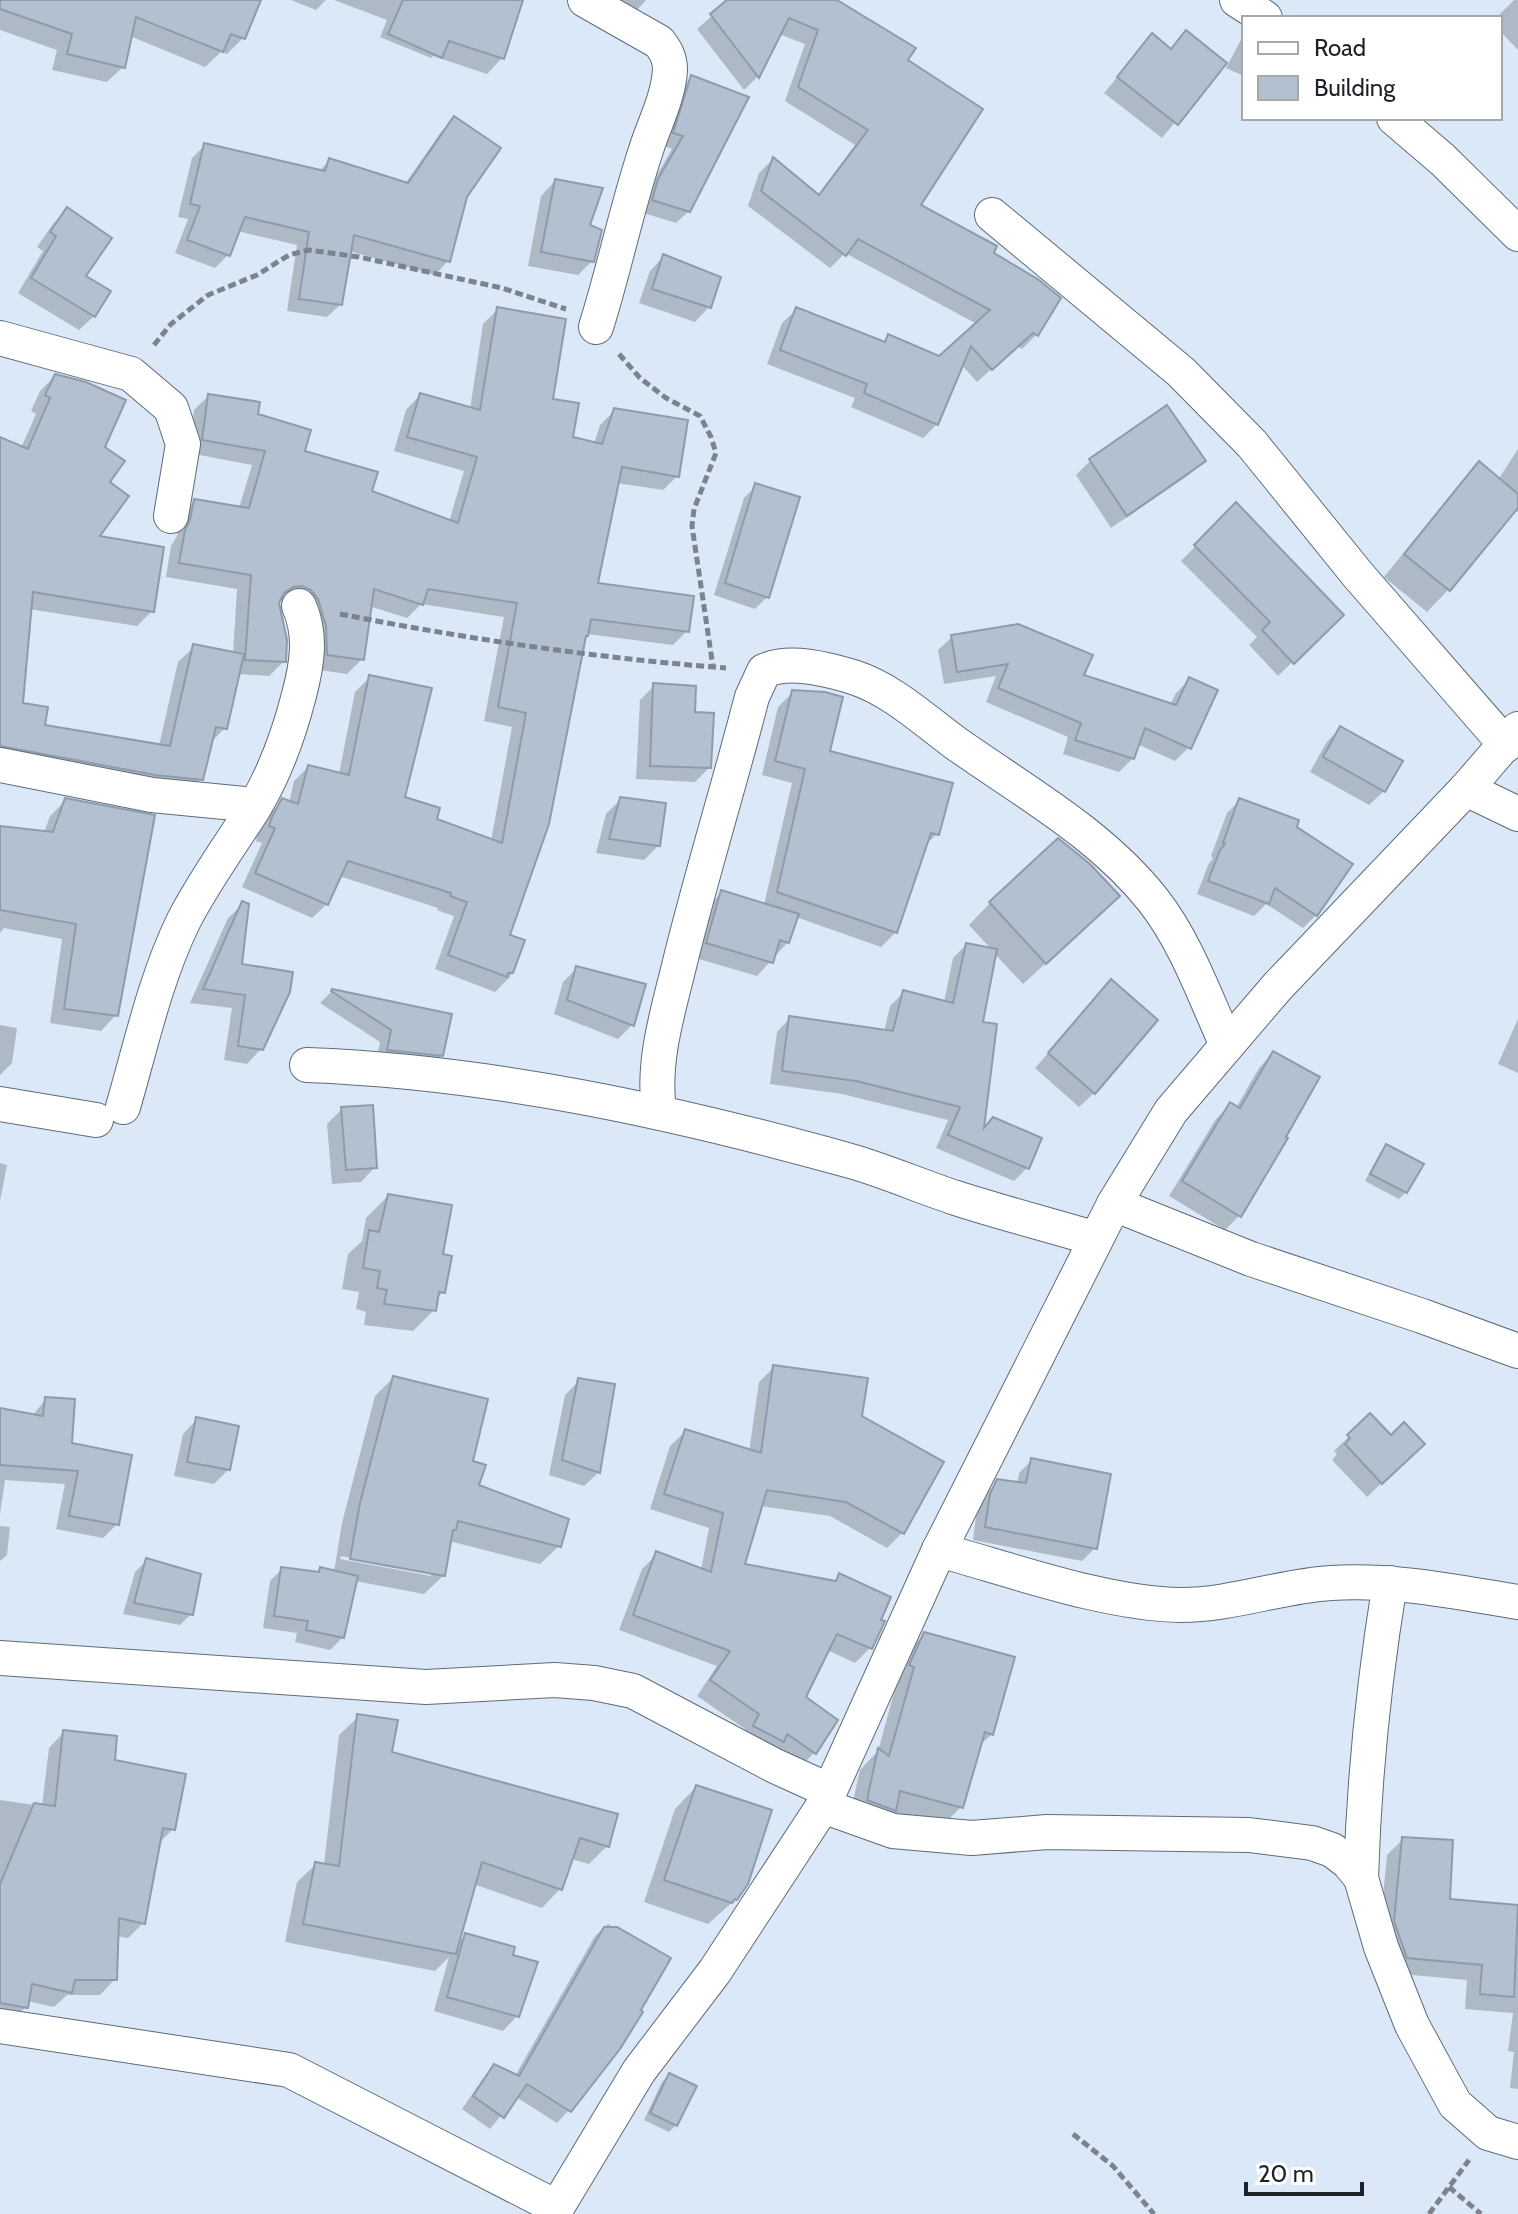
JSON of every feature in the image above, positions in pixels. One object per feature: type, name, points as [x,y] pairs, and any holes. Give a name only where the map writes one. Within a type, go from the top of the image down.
[{"type":"street","points":[[585,0],[659,42],[667,52],[670,63],[664,100],[645,153],[613,276],[596,327]]},
{"type":"street","points":[[1237,0],[1262,16]]},
{"type":"street","points":[[1396,120],[1443,160],[1518,234]]},
{"type":"street","points":[[0,2026],[289,2070],[554,2211],[639,2071],[715,1971],[826,1798],[939,1550],[1114,1204],[1171,1111],[1277,987],[1512,737],[1358,575],[1252,444],[1181,372],[992,215]]},
{"type":"street","points":[[0,338],[131,374],[171,408],[183,444],[171,516]]},
{"type":"street","points":[[0,1104],[110,1113],[184,919],[255,805],[287,738],[305,674],[308,644],[306,622],[299,606]]},
{"type":"street","points":[[659,1111],[655,1085],[657,1056],[752,697],[764,671],[785,665],[854,677],[889,695],[1073,823],[1121,865],[1153,901],[1177,938],[1227,1045]]},
{"type":"street","points":[[0,765],[152,795],[255,805]]},
{"type":"street","points":[[1466,789],[1518,814]]},
{"type":"street","points":[[307,1065],[371,1067],[536,1088],[659,1111],[857,1163],[958,1199],[1096,1239]]},
{"type":"street","points":[[1114,1204],[1251,1259],[1518,1351]]},
{"type":"street","points":[[939,1550],[1062,1585],[1146,1603],[1183,1605],[1329,1583],[1431,1587],[1518,1602]]},
{"type":"street","points":[[1390,1583],[1380,1643],[1363,1800],[1361,1878],[1381,1947],[1412,2025],[1455,2104],[1503,2138]]},
{"type":"street","points":[[0,1658],[426,1687],[555,1680],[594,1683],[633,1691],[775,1766],[826,1798],[893,1831],[972,1838],[1047,1832],[1249,1835],[1297,1841],[1332,1850],[1348,1862],[1361,1878]]},
{"type":"path","points":[[131,374],[171,324],[208,295],[257,275],[289,255],[309,250],[359,257],[502,288],[554,303],[586,318],[640,378],[666,398],[700,416],[711,437],[716,453],[694,509],[692,526],[713,667]]},
{"type":"path","points":[[299,606],[563,651],[764,671]]},
{"type":"path","points":[[1073,2134],[1113,2166],[1154,2214]]},
{"type":"path","points":[[1429,2214],[1449,2187],[1503,2138]]},
{"type":"path","points":[[1449,2187],[1481,2214]]},
{"type":"building","points":[[0,0],[261,0],[245,39],[231,34],[223,52],[136,17],[125,68],[67,54],[72,34],[0,9]]},
{"type":"building","points":[[403,0],[523,0],[504,59],[449,41],[442,58],[388,34]]},
{"type":"building","points":[[727,0],[837,0],[916,48],[908,60],[983,109],[921,205],[997,246],[994,253],[1039,280],[1061,298],[1038,336],[1033,333],[992,370],[971,346],[938,425],[864,393],[867,384],[780,350],[796,307],[885,342],[888,334],[939,356],[990,310],[858,239],[846,256],[761,191],[773,157],[819,195],[868,130],[798,87],[818,30],[789,18],[759,78],[710,14]]},
{"type":"building","points":[[1186,30],[1227,63],[1178,125],[1117,77],[1152,33],[1171,49]]},
{"type":"building","points":[[691,75],[749,97],[690,212],[652,200],[658,179],[683,136],[673,133]]},
{"type":"building","points":[[454,116],[501,148],[467,197],[450,262],[354,235],[342,305],[299,299],[309,232],[245,217],[230,256],[187,240],[200,206],[190,204],[204,143],[325,171],[329,158],[408,183]]},
{"type":"building","points":[[555,179],[603,188],[590,225],[602,230],[594,262],[541,252]]},
{"type":"building","points":[[67,207],[112,238],[86,276],[111,291],[95,317],[31,278],[56,236],[50,232]]},
{"type":"building","points":[[663,254],[721,277],[711,308],[652,289]]},
{"type":"building","points":[[497,307],[566,319],[553,399],[579,403],[573,437],[602,444],[614,408],[688,420],[679,477],[622,467],[598,583],[694,596],[689,632],[591,619],[549,824],[510,935],[525,940],[513,973],[508,973],[507,977],[448,955],[467,902],[450,896],[451,893],[348,861],[328,905],[255,873],[275,828],[269,826],[272,817],[282,798],[298,804],[308,765],[349,775],[369,675],[432,688],[405,797],[440,808],[437,819],[502,843],[526,713],[498,707],[517,603],[428,589],[423,605],[374,589],[364,660],[327,655],[326,626],[318,599],[311,590],[302,586],[293,587],[284,593],[279,603],[287,640],[286,662],[245,660],[251,575],[179,563],[194,499],[249,508],[265,451],[202,440],[208,394],[260,402],[258,414],[311,430],[305,451],[378,472],[372,491],[458,523],[477,457],[407,437],[420,393],[480,410]]},
{"type":"building","points":[[55,374],[86,382],[126,400],[105,447],[125,461],[110,482],[129,496],[100,536],[164,547],[154,612],[33,592],[23,703],[48,707],[45,725],[170,746],[193,644],[244,654],[227,729],[216,727],[203,780],[155,775],[0,746],[0,437],[28,449],[50,398],[45,395]]},
{"type":"building","points":[[1167,405],[1206,461],[1127,516],[1089,459]]},
{"type":"building","points":[[1479,461],[1518,494],[1518,508],[1450,591],[1404,554]]},
{"type":"building","points":[[755,483],[800,497],[769,598],[725,583]]},
{"type":"building","points":[[1236,502],[1344,615],[1294,664],[1262,630],[1270,622],[1194,545]]},
{"type":"building","points":[[1018,624],[1093,655],[1084,675],[1176,705],[1189,677],[1218,690],[1191,749],[1145,728],[1134,759],[1075,740],[1081,723],[998,688],[1008,664],[957,672],[951,635]]},
{"type":"building","points":[[653,683],[696,686],[695,712],[714,713],[711,768],[650,766]]},
{"type":"building","points":[[792,690],[825,692],[843,697],[830,751],[953,783],[939,835],[931,833],[897,933],[777,892],[805,769],[775,761]]},
{"type":"building","points":[[1340,726],[1403,761],[1385,792],[1323,757]]},
{"type":"building","points":[[620,797],[666,803],[660,846],[609,839]]},
{"type":"building","points":[[65,798],[155,815],[118,1016],[64,1009],[76,924],[0,910],[0,826],[53,832]]},
{"type":"building","points":[[1239,798],[1299,820],[1297,827],[1353,864],[1317,916],[1275,888],[1269,904],[1208,881],[1225,844]]},
{"type":"building","points":[[1058,838],[1090,864],[1120,896],[1046,964],[989,902]]},
{"type":"building","points":[[721,890],[799,914],[789,943],[780,940],[773,963],[706,943]]},
{"type":"building","points":[[242,901],[249,904],[242,964],[293,972],[290,992],[263,1050],[238,1046],[245,995],[203,989]]},
{"type":"building","points":[[966,943],[997,949],[983,1022],[997,1024],[984,1128],[993,1117],[1042,1138],[1029,1169],[948,1135],[960,1107],[856,1081],[782,1071],[789,1016],[893,1031],[903,990],[953,1003]]},
{"type":"building","points":[[576,966],[646,984],[634,1026],[567,1000]]},
{"type":"building","points":[[1111,979],[1158,1020],[1095,1094],[1048,1053]]},
{"type":"building","points":[[332,989],[452,1014],[443,1056],[387,1050],[391,1030]]},
{"type":"building","points":[[1273,1051],[1320,1077],[1241,1217],[1182,1181],[1230,1102],[1240,1108]]},
{"type":"building","points":[[373,1105],[377,1168],[346,1170],[341,1107]]},
{"type":"building","points":[[1386,1144],[1424,1164],[1407,1193],[1370,1174]]},
{"type":"building","points":[[388,1194],[452,1205],[443,1254],[452,1256],[445,1293],[439,1292],[436,1311],[384,1304],[387,1290],[377,1288],[380,1271],[363,1268],[369,1230],[379,1232]]},
{"type":"building","points":[[773,1365],[868,1378],[862,1416],[944,1462],[904,1534],[846,1502],[767,1490],[745,1564],[836,1581],[839,1573],[891,1597],[881,1620],[885,1621],[872,1649],[837,1634],[806,1697],[838,1720],[816,1754],[787,1734],[784,1742],[753,1726],[759,1714],[710,1680],[730,1651],[633,1615],[656,1551],[711,1572],[723,1513],[664,1494],[685,1429],[761,1453]]},
{"type":"building","points":[[393,1376],[488,1399],[473,1461],[486,1465],[479,1485],[569,1519],[561,1547],[458,1521],[456,1530],[453,1530],[445,1576],[350,1559],[360,1503]]},
{"type":"building","points":[[578,1378],[615,1384],[600,1473],[562,1460]]},
{"type":"building","points":[[45,1397],[75,1399],[72,1443],[132,1455],[119,1525],[69,1516],[78,1471],[0,1465],[0,1408],[43,1416]]},
{"type":"building","points":[[1370,1413],[1391,1435],[1404,1422],[1425,1444],[1382,1484],[1345,1444],[1350,1438],[1347,1435]]},
{"type":"building","points":[[196,1417],[239,1426],[230,1470],[187,1462]]},
{"type":"building","points":[[1031,1458],[1111,1474],[1097,1549],[985,1527],[990,1494],[997,1479],[1026,1483]]},
{"type":"building","points":[[146,1558],[201,1574],[193,1615],[134,1603]]},
{"type":"building","points":[[281,1567],[319,1572],[320,1567],[358,1576],[344,1638],[306,1630],[308,1621],[274,1616]]},
{"type":"building","points":[[924,1632],[1015,1657],[993,1735],[985,1732],[963,1808],[900,1791],[896,1811],[867,1800],[878,1748],[889,1756],[914,1667],[909,1665]]},
{"type":"building","points":[[357,1714],[398,1720],[392,1752],[618,1814],[609,1847],[580,1838],[562,1890],[482,1862],[456,1954],[303,1924],[315,1862],[339,1866]]},
{"type":"building","points":[[63,1730],[117,1736],[115,1760],[186,1774],[175,1830],[163,1828],[145,1924],[119,1918],[117,1980],[75,1980],[72,1993],[32,1984],[28,2008],[0,2003],[0,1884],[34,1803],[55,1806]]},
{"type":"building","points":[[696,1785],[772,1810],[748,1884],[732,1903],[664,1880]]},
{"type":"building","points":[[1402,1837],[1453,1840],[1450,1899],[1518,1905],[1514,1997],[1480,1994],[1482,1965],[1407,1958],[1394,1921]]},
{"type":"building","points":[[604,1927],[617,1927],[671,1958],[641,2010],[643,2012],[620,2049],[571,2112],[527,2084],[504,2118],[473,2096],[494,2064],[519,2076]]},
{"type":"building","points":[[465,1933],[515,1947],[513,1955],[538,1962],[519,2017],[447,1997]]},
{"type":"building","points":[[669,2073],[697,2086],[677,2126],[650,2113]]}]
